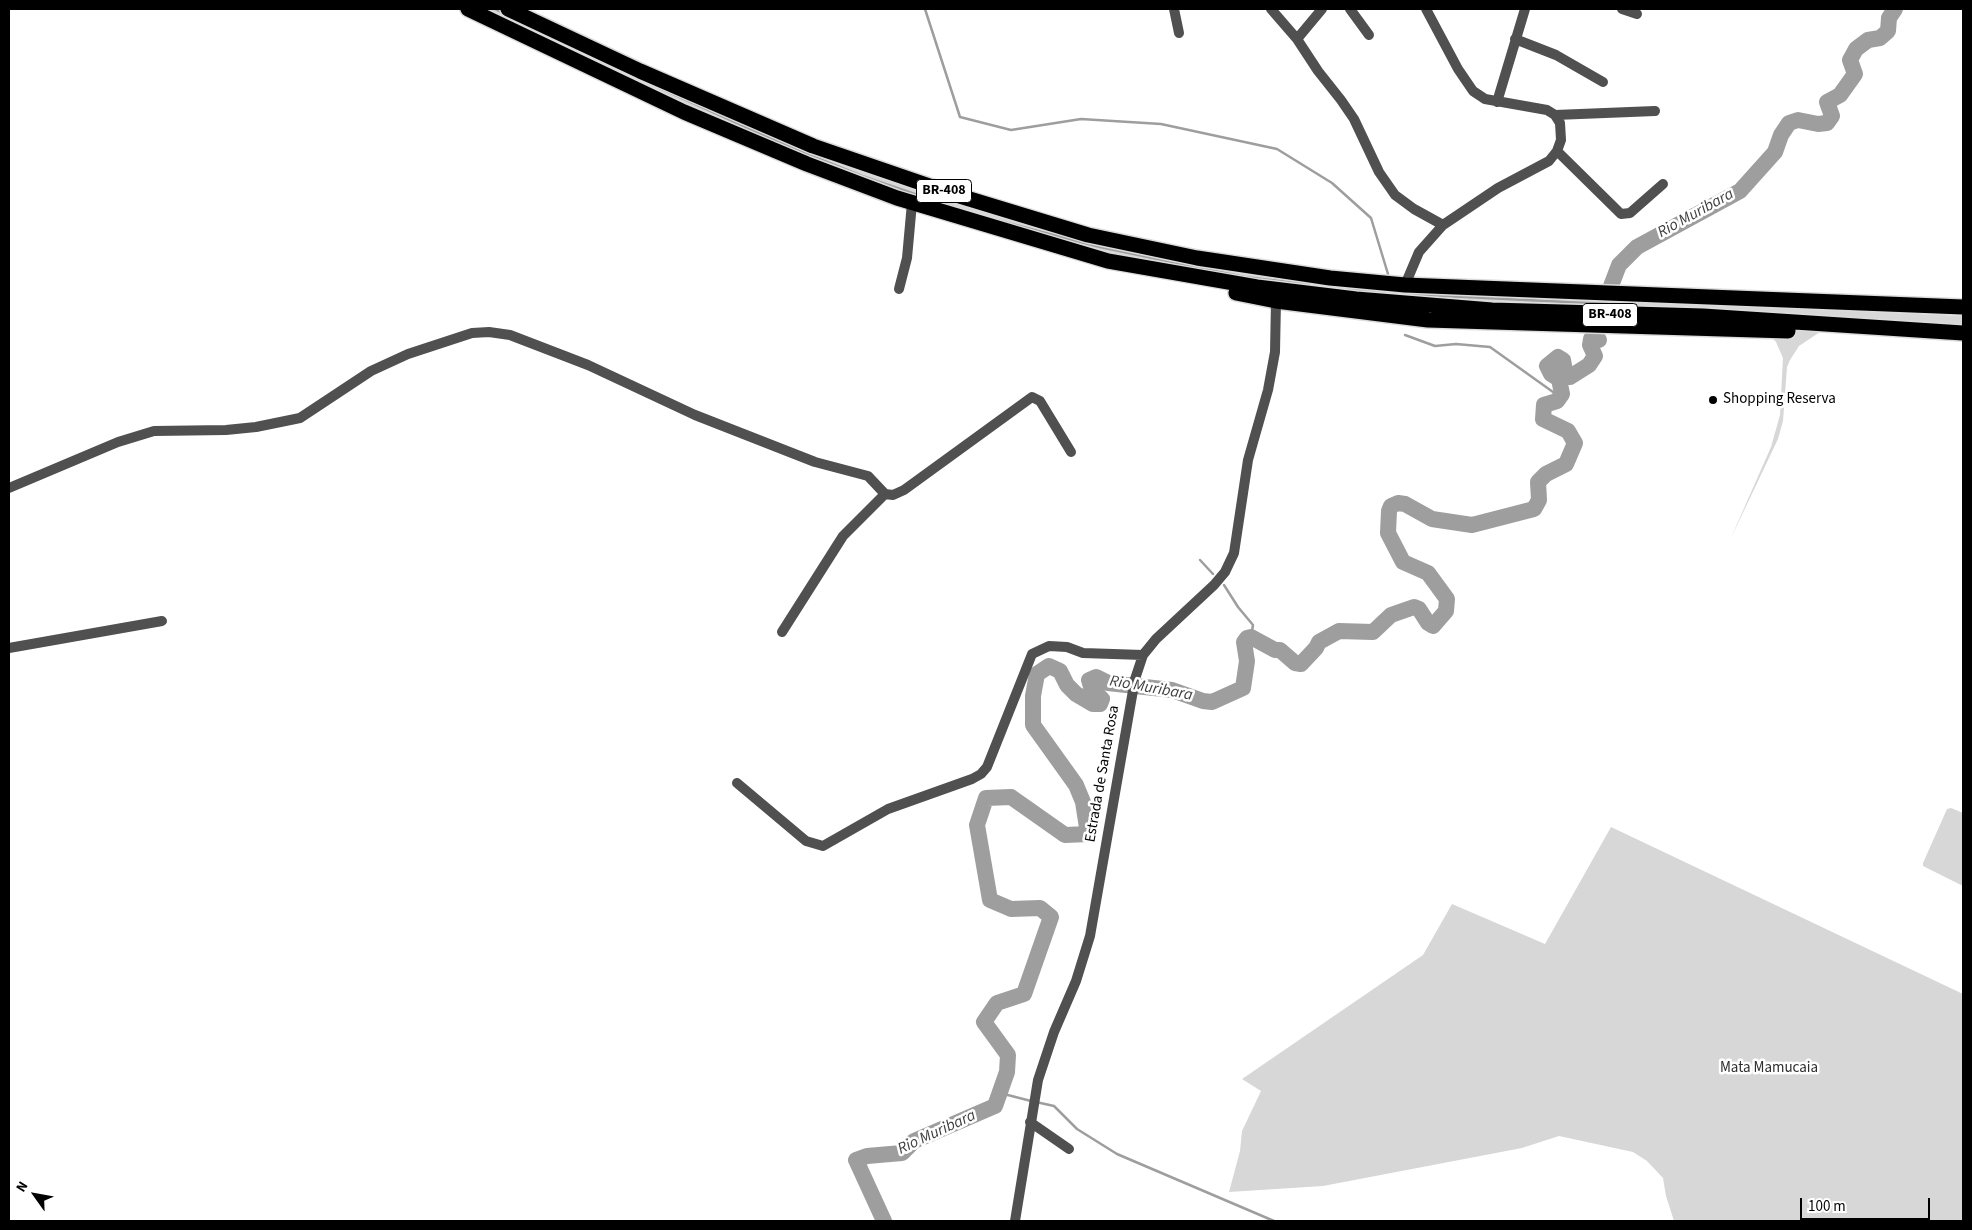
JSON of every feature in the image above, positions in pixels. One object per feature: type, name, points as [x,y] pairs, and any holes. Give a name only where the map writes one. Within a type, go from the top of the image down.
[{"type":"highway","points":[[461,9],[507,28]]},
{"type":"highway","name":"BR-408","points":[[468,9],[684,112],[807,164],[912,203],[1108,261],[1257,287],[1356,299],[1492,310],[1703,316],[1963,334]]},
{"type":"highway","name":"BR-408","points":[[508,9],[640,71],[813,146],[981,203],[1088,236],[1188,256],[1330,278],[1405,285],[1963,307]]},
{"type":"highway","points":[[997,229],[1026,245],[1068,258],[1276,301],[1428,320],[1495,324],[1792,331],[1929,339],[1963,334]]},
{"type":"street","points":[[1174,9],[1179,33]]},
{"type":"street","points":[[1271,9],[1297,39],[1354,119],[1379,172],[1395,195],[1414,209],[1444,224]]},
{"type":"street","points":[[1297,39],[1322,9]]},
{"type":"street","points":[[1350,9],[1369,35]]},
{"type":"street","points":[[1426,9],[1458,69],[1473,91],[1485,99],[1538,108],[1555,115],[1655,111]]},
{"type":"street","points":[[1497,102],[1525,9]]},
{"type":"street","points":[[1622,9],[1637,14]]},
{"type":"street","points":[[1515,39],[1556,55],[1603,82]]},
{"type":"street","points":[[1405,285],[1412,264],[1419,252],[1444,224],[1498,188],[1549,160],[1557,151],[1561,140],[1560,123],[1555,115]]},
{"type":"street","points":[[1557,151],[1621,214],[1630,214],[1663,184]]},
{"type":"street","points":[[899,289],[907,258],[912,203]]},
{"type":"street","name":"Estrada de Santa Rosa","points":[[1015,1221],[1035,1096],[1054,1032],[1076,981],[1090,936],[1135,679],[1143,655],[1156,639],[1214,585],[1225,572],[1232,558],[1238,532],[1248,460],[1268,390],[1275,352],[1276,301]]},
{"type":"street","points":[[9,488],[118,442],[154,431],[226,430],[256,427],[300,418],[372,371],[408,354],[472,333],[489,332],[510,335],[588,366],[695,415],[815,462],[868,476],[885,494],[892,495],[904,490],[1032,397],[1040,401],[1071,452]]},
{"type":"street","points":[[782,632],[843,536],[885,494]]},
{"type":"street","points":[[9,648],[162,621]]},
{"type":"street","points":[[737,782],[806,841],[823,846],[888,809],[972,779],[980,774],[987,767],[1032,654],[1049,646],[1067,647],[1083,653],[1143,655]]},
{"type":"street","points":[[1030,1122],[1069,1149]]},
{"type":"green space","points":[[485,9],[502,9],[856,169],[1011,220],[1081,239],[1200,265],[1256,275],[1385,290],[1963,316],[1963,326],[1556,308],[1306,290],[1105,253],[1050,239],[845,174],[727,124]]},
{"type":"green space","points":[[1823,330],[1799,346],[1790,360],[1787,367],[1783,421],[1778,439],[1730,540],[1771,447],[1780,415],[1783,358],[1776,342],[1766,331]]},
{"type":"green space","points":[[1951,808],[1963,813],[1963,886],[1923,866],[1947,809]]},
{"type":"green space","name":"Mata Mamucaia","points":[[1611,827],[1963,994],[1963,1221],[1674,1221],[1666,1196],[1663,1178],[1647,1161],[1633,1152],[1559,1136],[1522,1148],[1323,1186],[1229,1192],[1240,1151],[1242,1131],[1261,1091],[1242,1079],[1423,955],[1452,904],[1545,944]]},
{"type":"waterway","points":[[495,9],[503,13]]},
{"type":"waterway","points":[[925,9],[960,117],[1011,130],[1081,119],[1161,124],[1277,149],[1332,183],[1371,218],[1388,274]]},
{"type":"waterway","name":"Rio Muribara","points":[[1611,286],[1619,265],[1637,247],[1740,191],[1775,152],[1781,135],[1789,123],[1798,120],[1818,124],[1827,123],[1832,116],[1827,102],[1840,95],[1855,74],[1850,60],[1856,49],[1868,40],[1880,38],[1888,31],[1889,18],[1895,9]]},
{"type":"waterway","points":[[660,88],[792,148],[862,176],[953,207]]},
{"type":"waterway","points":[[996,220],[1100,247],[1244,277],[1385,293],[1607,304]]},
{"type":"waterway","points":[[1405,335],[1435,346],[1456,344],[1490,347],[1560,397]]},
{"type":"waterway","name":"Rio Muribara","points":[[884,1221],[856,1160],[867,1156],[902,1153],[914,1141],[995,1106],[1007,1072],[1008,1055],[984,1022],[997,1003],[1024,994],[1051,917],[1040,908],[1011,909],[990,900],[977,825],[986,798],[1011,797],[1065,835],[1088,834],[1083,802],[1076,785],[1033,725],[1033,696],[1037,674],[1049,666],[1060,671],[1067,685],[1076,694],[1093,704],[1100,704],[1102,699],[1092,690],[1089,680],[1096,677],[1108,683],[1172,690],[1203,701],[1212,702],[1243,688],[1247,661],[1244,642],[1247,638],[1251,637],[1275,650],[1280,650],[1295,663],[1301,664],[1319,642],[1339,631],[1373,632],[1391,615],[1414,607],[1419,609],[1428,623],[1433,626],[1446,611],[1447,599],[1428,573],[1403,562],[1388,533],[1391,506],[1398,503],[1405,504],[1432,519],[1472,525],[1534,509],[1539,500],[1538,482],[1546,474],[1566,464],[1575,443],[1568,431],[1543,419],[1544,405],[1557,401],[1562,394],[1559,379],[1551,374],[1547,366],[1558,357],[1563,360],[1566,376],[1570,377],[1589,365],[1595,356],[1590,345],[1591,339],[1599,340]]},
{"type":"waterway","points":[[1200,560],[1213,574]]},
{"type":"waterway","points":[[1224,585],[1238,607],[1253,625],[1251,637]]},
{"type":"waterway","points":[[1000,1093],[1031,1101]]},
{"type":"waterway","points":[[1036,1102],[1054,1106],[1077,1129],[1117,1154],[1274,1221]]},
{"type":"place","name":"Shopping Reserva","points":[[1713,400]]}]
